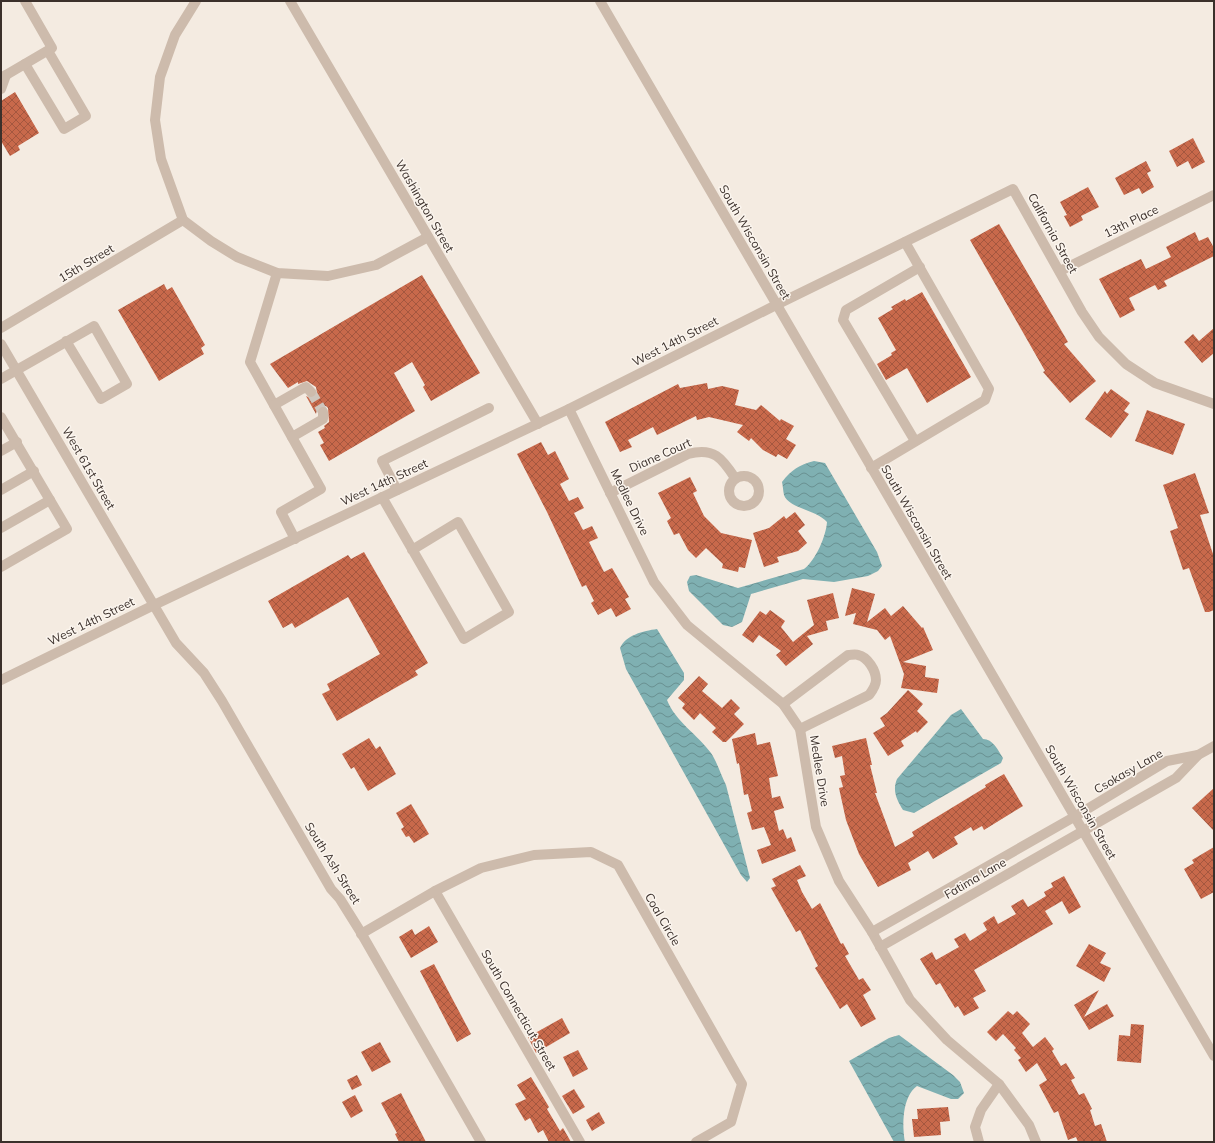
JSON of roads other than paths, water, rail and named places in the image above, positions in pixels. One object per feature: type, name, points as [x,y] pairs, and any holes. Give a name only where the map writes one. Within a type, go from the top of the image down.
[{"type":"street","points":[[1,89],[3,77],[52,48],[25,1]]},
{"type":"street","points":[[196,1],[172,42],[160,77],[155,120],[161,159],[183,220],[211,241],[237,257],[277,273],[328,276],[376,266],[428,237]]},
{"type":"street","name":"Washington Street","points":[[290,1],[538,424]]},
{"type":"street","name":"South Wisconsin Street","points":[[600,1],[1074,818],[1214,1056]]},
{"type":"street","points":[[25,64],[64,130],[86,116],[48,51]]},
{"type":"street","name":"California Street","points":[[776,305],[1014,189],[1082,312],[1099,337],[1126,364],[1155,382],[1214,404]]},
{"type":"street","name":"13th Place","points":[[1060,271],[1214,195]]},
{"type":"street","name":"15th Street","points":[[1,328],[183,220]]},
{"type":"street","points":[[871,468],[985,400],[989,389],[905,242]]},
{"type":"street","points":[[915,441],[843,320],[846,310],[920,267]]},
{"type":"street","points":[[277,273],[250,362],[321,489],[281,512],[294,539]]},
{"type":"street","name":"West 14th Street","points":[[1,680],[154,605],[569,409],[776,305]]},
{"type":"street","points":[[1,380],[66,341],[94,326],[127,384],[101,399],[66,341]]},
{"type":"street","name":"West 61st Street","points":[[1,344],[154,605]]},
{"type":"street","points":[[274,405],[306,387],[312,392]]},
{"type":"street","points":[[397,490],[382,461],[489,408]]},
{"type":"street","name":"Medlee Drive","points":[[569,409],[654,582],[686,626],[783,704],[800,729],[816,827],[839,880],[872,932],[910,1000],[947,1040],[999,1084],[1029,1125],[1036,1142]]},
{"type":"street","points":[[292,437],[323,419],[323,412]]},
{"type":"street","points":[[1,417],[67,529],[1,567]]},
{"type":"street","points":[[1,452],[17,442]]},
{"type":"street","name":"Diane Court","points":[[610,493],[688,454],[700,451],[714,454],[722,460],[735,478]]},
{"type":"street","points":[[1,490],[34,471]]},
{"type":"street","points":[[382,497],[412,550],[464,640],[509,612],[458,522],[412,550]]},
{"type":"street","points":[[1,528],[50,500]]},
{"type":"street","name":"South Ash Street","points":[[154,605],[176,643],[204,673],[222,701],[331,889],[340,899],[361,934],[481,1142]]},
{"type":"street","points":[[783,704],[848,655],[858,654],[868,661],[873,669],[876,680],[874,689],[869,695],[800,729]]},
{"type":"street","name":"Csokasy Lane","points":[[1082,831],[1176,778],[1198,755],[1214,746]]},
{"type":"street","name":"Csokasy Lane","points":[[1074,818],[1167,761],[1198,755]]},
{"type":"street","name":"Fatima Lane","points":[[872,932],[1074,818]]},
{"type":"street","name":"Fatima Lane","points":[[880,947],[1082,831]]},
{"type":"street","name":"Coal Circle","points":[[361,934],[435,891],[481,868],[534,855],[591,852],[618,865],[742,1084],[731,1122],[696,1142]]},
{"type":"street","name":"South Connecticut Street","points":[[435,891],[580,1142]]},
{"type":"street","points":[[979,1142],[976,1127],[979,1116],[999,1084]]},
{"type":"water","points":[[814,461],[825,463],[877,552],[882,566],[878,571],[868,576],[834,582],[803,579],[751,594],[742,622],[732,627],[723,625],[689,591],[687,582],[690,576],[696,575],[738,588],[804,569],[813,560],[820,547],[825,534],[827,522],[817,515],[791,503],[784,495],[782,482],[796,468]]},
{"type":"water","points":[[657,629],[684,673],[684,680],[667,700],[675,715],[706,746],[717,764],[726,785],[750,878],[747,882],[741,875],[626,669],[620,648],[626,640],[636,634]]},
{"type":"water","points":[[961,709],[983,739],[987,739],[997,748],[1003,758],[1001,763],[914,813],[903,810],[897,799],[895,791],[897,779],[951,715]]},
{"type":"water","points":[[899,1035],[953,1075],[960,1082],[964,1093],[958,1099],[951,1099],[917,1086],[908,1097],[904,1112],[905,1142],[894,1142],[849,1061],[889,1038]]},
{"type":"tunnel","points":[[311,392],[323,412]]}]
